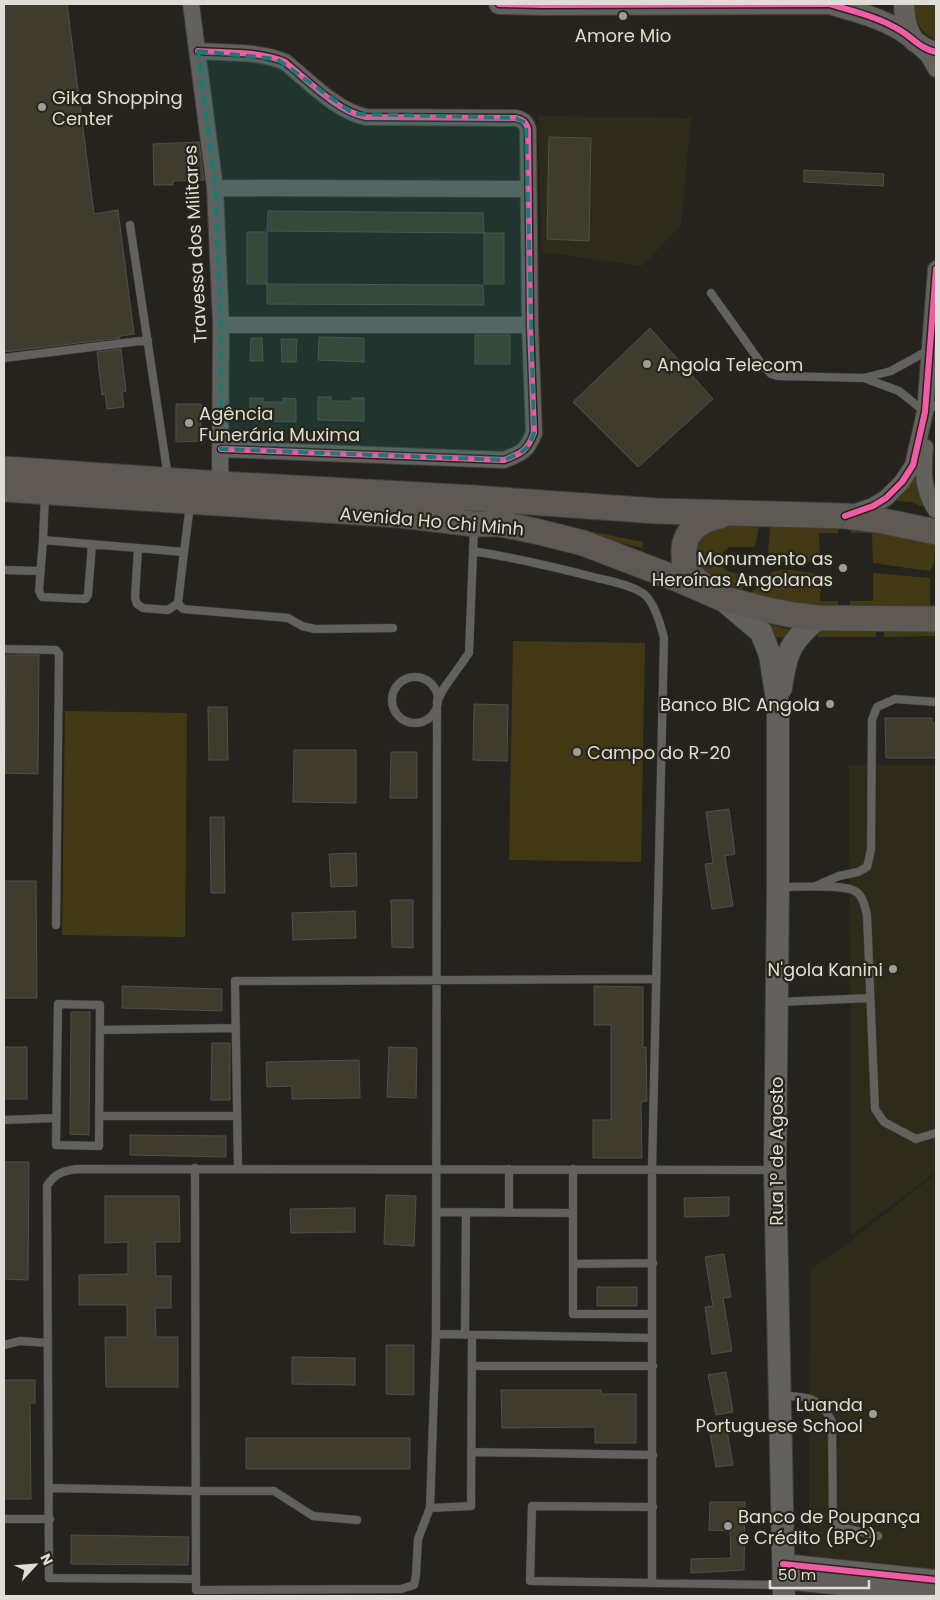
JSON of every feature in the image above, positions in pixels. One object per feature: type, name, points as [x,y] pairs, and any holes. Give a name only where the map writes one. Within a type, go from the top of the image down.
[{"type":"main road","name":"Avenida Ho Chi Minh","points":[[4,469],[220,484],[464,497],[656,511],[846,516],[878,520],[936,532]]},
{"type":"main road","name":"Avenida Ho Chi Minh","points":[[4,489],[401,515],[474,524],[509,526],[583,543],[680,580],[721,598],[785,614],[818,618],[936,619]]},
{"type":"main road","points":[[732,514],[715,517],[691,529],[683,548],[684,562],[687,570],[694,578],[721,598],[760,632],[770,655],[778,706]]},
{"type":"main road","points":[[778,706],[788,651],[804,630],[818,618]]},
{"type":"main road","name":"Rua 1º de Agosto","points":[[778,706],[775,1170],[784,1581]]},
{"type":"street","name":"Travessa dos Militares","points":[[191,4],[215,188],[221,326],[220,484]]},
{"type":"street","points":[[499,4],[829,4],[873,17],[898,29],[928,55],[936,69]]},
{"type":"street","points":[[904,4],[908,30],[918,45],[936,52]]},
{"type":"street","points":[[198,51],[254,55],[285,62],[342,108],[366,117],[507,118],[522,120],[528,129],[530,324],[534,433],[529,446],[519,454],[504,460],[221,449]]},
{"type":"street","points":[[215,188],[528,189]]},
{"type":"street","points":[[936,269],[931,349],[930,409],[923,479],[928,496],[936,510]]},
{"type":"street","points":[[221,326],[530,324]]},
{"type":"street","points":[[846,516],[873,506],[886,498],[902,482],[913,465],[930,409]]},
{"type":"street","points":[[784,1581],[936,1580]]},
{"type":"street","points":[[784,1581],[936,1595]]},
{"type":"lane","points":[[130,225],[168,479]]},
{"type":"lane","points":[[711,293],[763,366],[771,374],[779,376],[864,378],[891,371],[931,349]]},
{"type":"lane","points":[[4,358],[148,340]]},
{"type":"lane","points":[[864,378],[898,391],[930,409]]},
{"type":"lane","points":[[45,492],[43,540],[39,571],[39,591],[42,597],[86,599],[88,595],[92,544]]},
{"type":"lane","points":[[191,501],[178,603],[183,609],[288,618],[302,626],[315,629],[393,628]]},
{"type":"lane","points":[[195,1168],[196,1590],[401,1589],[414,1584],[418,1539],[430,1508],[436,1334],[438,701],[437,693],[428,681],[413,677],[399,683],[392,697],[395,712],[400,717],[413,722],[427,719],[436,708],[438,701],[444,688],[468,658],[470,653],[474,524]]},
{"type":"lane","points":[[43,540],[184,552]]},
{"type":"lane","points":[[138,548],[135,598],[137,604],[143,608],[168,610],[178,603]]},
{"type":"lane","points":[[473,551],[526,560],[622,584],[644,594],[659,616],[664,638],[652,1170],[652,1582]]},
{"type":"lane","points":[[4,570],[39,571]]},
{"type":"lane","points":[[4,649],[56,650],[59,654],[56,925]]},
{"type":"lane","points":[[814,887],[839,876],[858,872],[867,867],[870,850],[872,720],[877,707],[895,699],[936,702]]},
{"type":"lane","points":[[778,887],[836,887],[855,891],[862,899],[867,915],[874,1109],[884,1122],[916,1139],[936,1133]]},
{"type":"lane","points":[[238,1168],[236,981],[656,979]]},
{"type":"lane","points":[[777,1002],[870,998]]},
{"type":"lane","points":[[58,1004],[100,1005],[100,1116],[99,1146],[56,1145],[58,1004]]},
{"type":"lane","points":[[100,1030],[236,1028]]},
{"type":"lane","points":[[100,1116],[237,1116]]},
{"type":"lane","points":[[4,1120],[56,1118]]},
{"type":"lane","points":[[196,1579],[49,1578],[47,1186],[53,1176],[63,1171],[77,1169],[195,1168],[775,1170]]},
{"type":"lane","points":[[509,1169],[509,1212]]},
{"type":"lane","points":[[573,1169],[573,1314],[652,1314]]},
{"type":"lane","points":[[437,1212],[573,1213]]},
{"type":"lane","points":[[430,1508],[471,1506],[472,1366],[468,1335],[466,1212]]},
{"type":"lane","points":[[573,1264],[653,1263]]},
{"type":"lane","points":[[436,1334],[652,1338]]},
{"type":"lane","points":[[4,1345],[20,1340],[48,1343]]},
{"type":"lane","points":[[472,1366],[653,1366]]},
{"type":"lane","points":[[780,1396],[804,1396],[817,1402],[829,1415],[832,1422],[833,1521],[837,1526],[878,1536]]},
{"type":"lane","points":[[471,1452],[653,1455]]},
{"type":"lane","points":[[50,1488],[274,1491],[313,1516],[357,1520]]},
{"type":"lane","points":[[653,1507],[532,1506],[530,1581],[784,1581]]},
{"type":"lane","points":[[4,1519],[50,1519]]},
{"type":"highlighted area","points":[[198,51],[277,59],[354,114],[516,118],[526,123],[534,433],[529,446],[519,454],[504,460],[221,449],[221,325],[215,188]]},
{"type":"shaded area","points":[[914,4],[936,4],[936,40],[926,34],[919,26]]},
{"type":"shaded area","points":[[538,116],[691,118],[681,225],[642,266],[542,252]]},
{"type":"shaded area","points":[[917,469],[932,511],[912,502],[889,500]]},
{"type":"shaded area","points":[[498,513],[643,542],[642,548]]},
{"type":"shaded area","points":[[863,525],[936,542],[934,563],[930,571],[873,563],[872,533],[851,533],[851,526],[839,526],[838,533],[819,533],[820,557],[808,562],[793,564],[779,561],[768,553],[770,527],[759,527],[755,547],[729,547],[722,553],[722,566],[731,572],[756,575],[741,589],[752,593],[766,577],[779,570],[793,570],[820,575],[820,601],[838,601],[838,607],[850,608],[850,601],[873,601],[873,573],[930,578],[930,606],[936,606],[936,610],[809,608],[762,598],[701,575],[695,566],[697,535],[713,526]]},
{"type":"shaded area","points":[[762,622],[794,631],[789,638],[773,637]]},
{"type":"shaded area","points":[[818,628],[876,628],[876,637],[818,637]]},
{"type":"shaded area","points":[[936,628],[936,636],[884,637],[884,629]]},
{"type":"shaded area","name":"Campo do R-20","points":[[513,641],[645,643],[641,862],[509,860]]},
{"type":"shaded area","points":[[65,711],[187,713],[185,937],[62,935]]},
{"type":"shaded area","name":"N'gola Kanini","points":[[849,765],[936,765],[936,1172],[851,1235]]},
{"type":"shaded area","name":"Luanda Portuguese School","points":[[936,1174],[936,1570],[809,1557],[810,1270],[855,1238]]},
{"type":"building","name":"Gika Shopping Center","points":[[4,4],[67,4],[94,214],[118,210],[134,334],[120,336],[120,338],[4,352]]},
{"type":"building","points":[[549,137],[591,138],[589,241],[547,239]]},
{"type":"building","points":[[199,142],[204,180],[173,181],[173,185],[154,185],[153,144]]},
{"type":"building","points":[[804,170],[884,174],[883,186],[804,182]]},
{"type":"building","points":[[268,211],[483,213],[484,233],[267,231]]},
{"type":"building","points":[[247,232],[267,232],[267,284],[247,284]]},
{"type":"building","points":[[484,233],[504,233],[504,284],[484,284]]},
{"type":"building","points":[[267,284],[483,285],[484,305],[267,304]]},
{"type":"building","name":"Angola Telecom","points":[[650,328],[713,399],[638,467],[573,402]]},
{"type":"building","points":[[475,335],[510,335],[510,364],[475,364]]},
{"type":"building","points":[[319,337],[364,338],[364,362],[318,360]]},
{"type":"building","points":[[251,338],[262,338],[263,361],[250,361]]},
{"type":"building","points":[[281,339],[297,339],[296,362],[282,362]]},
{"type":"building","points":[[121,349],[126,391],[122,392],[124,407],[107,409],[105,394],[102,395],[97,352]]},
{"type":"building","points":[[318,397],[331,397],[331,401],[352,401],[352,398],[364,398],[364,421],[318,420]]},
{"type":"building","points":[[250,398],[263,398],[263,402],[283,402],[283,398],[296,399],[296,422],[250,421]]},
{"type":"building","name":"Agência Funerária Muxima","points":[[176,404],[201,404],[201,441],[176,442]]},
{"type":"building","points":[[6,655],[39,655],[38,774],[5,773]]},
{"type":"building","points":[[474,704],[508,705],[507,761],[473,760]]},
{"type":"building","points":[[208,707],[227,707],[228,760],[209,760]]},
{"type":"building","points":[[885,718],[932,718],[932,723],[936,723],[936,758],[886,758]]},
{"type":"building","points":[[294,750],[356,750],[356,803],[293,802]]},
{"type":"building","points":[[391,752],[417,752],[417,798],[390,798]]},
{"type":"building","points":[[729,809],[735,854],[725,856],[733,906],[712,909],[705,864],[713,863],[706,812]]},
{"type":"building","points":[[210,817],[224,817],[225,893],[211,893]]},
{"type":"building","points":[[356,853],[357,886],[331,887],[329,854]]},
{"type":"building","points":[[4,881],[36,881],[37,998],[4,998]]},
{"type":"building","points":[[391,900],[413,900],[413,948],[392,947]]},
{"type":"building","points":[[355,911],[356,938],[293,940],[292,913]]},
{"type":"building","points":[[122,986],[222,989],[222,1011],[122,1008]]},
{"type":"building","points":[[594,986],[643,987],[643,1048],[646,1047],[647,1101],[641,1102],[642,1158],[593,1158],[593,1120],[611,1120],[611,1025],[594,1025]]},
{"type":"building","points":[[71,1012],[90,1012],[89,1135],[70,1134]]},
{"type":"building","points":[[212,1043],[230,1043],[230,1100],[211,1100]]},
{"type":"building","points":[[4,1047],[27,1047],[27,1099],[4,1099]]},
{"type":"building","points":[[389,1047],[417,1048],[416,1098],[387,1097]]},
{"type":"building","points":[[359,1060],[360,1098],[292,1099],[292,1086],[267,1087],[266,1062]]},
{"type":"building","points":[[130,1135],[226,1136],[226,1157],[130,1155]]},
{"type":"building","points":[[4,1162],[29,1162],[28,1280],[4,1279]]},
{"type":"building","points":[[386,1195],[416,1196],[414,1246],[384,1244]]},
{"type":"building","points":[[105,1196],[179,1196],[180,1242],[155,1242],[156,1276],[171,1276],[171,1308],[155,1308],[156,1337],[178,1337],[178,1387],[106,1387],[105,1337],[127,1337],[127,1305],[79,1305],[79,1275],[128,1274],[128,1242],[105,1243]]},
{"type":"building","points":[[729,1197],[729,1216],[685,1217],[684,1198]]},
{"type":"building","points":[[355,1208],[355,1232],[291,1233],[290,1209]]},
{"type":"building","points":[[724,1254],[731,1297],[723,1298],[732,1351],[712,1354],[705,1307],[713,1306],[705,1257]]},
{"type":"building","points":[[597,1287],[637,1287],[637,1306],[597,1306]]},
{"type":"building","points":[[386,1345],[414,1345],[414,1395],[386,1394]]},
{"type":"building","points":[[292,1357],[355,1358],[355,1385],[292,1384]]},
{"type":"building","points":[[726,1372],[733,1412],[716,1415],[708,1375]]},
{"type":"building","points":[[4,1380],[35,1380],[35,1403],[30,1403],[31,1499],[4,1499]]},
{"type":"building","points":[[501,1390],[601,1390],[602,1394],[636,1394],[636,1443],[595,1443],[595,1427],[502,1428]]},
{"type":"building","points":[[726,1425],[733,1465],[716,1467],[709,1428]]},
{"type":"building","points":[[246,1438],[410,1438],[410,1469],[246,1469]]},
{"type":"building","points":[[710,1502],[745,1502],[744,1570],[691,1573],[691,1559],[731,1558],[730,1531],[709,1530]]},
{"type":"building","points":[[71,1535],[189,1537],[188,1565],[71,1564]]},
{"type":"cycle path","points":[[499,4],[829,4],[880,20],[902,31],[924,48],[936,52]]},
{"type":"cycle path","points":[[198,51],[254,54],[275,58],[285,62],[344,109],[366,117],[516,118],[524,122],[528,129],[530,325],[534,433],[526,448],[520,453],[504,460],[221,449]]},
{"type":"cycle path","points":[[845,516],[873,506],[886,498],[902,482],[913,465],[925,412],[936,269]]},
{"type":"cycle path","points":[[783,1564],[936,1580]]},
{"type":"place","name":"Amore Mio","points":[[623,16]]},
{"type":"place","name":"Gika Shopping Center","points":[[42,107]]},
{"type":"place","name":"Angola Telecom","points":[[647,364]]},
{"type":"place","name":"Agência Funerária Muxima","points":[[189,423]]},
{"type":"place","name":"Monumento as Heroínas Angolanas","points":[[843,568]]},
{"type":"place","name":"Banco BIC Angola","points":[[830,704]]},
{"type":"place","name":"Campo do R-20","points":[[577,752]]},
{"type":"place","name":"N'gola Kanini","points":[[893,969]]},
{"type":"place","name":"Luanda Portuguese School","points":[[873,1414]]},
{"type":"place","name":"Banco de Poupança e Crédito (BPC)","points":[[728,1526]]}]
